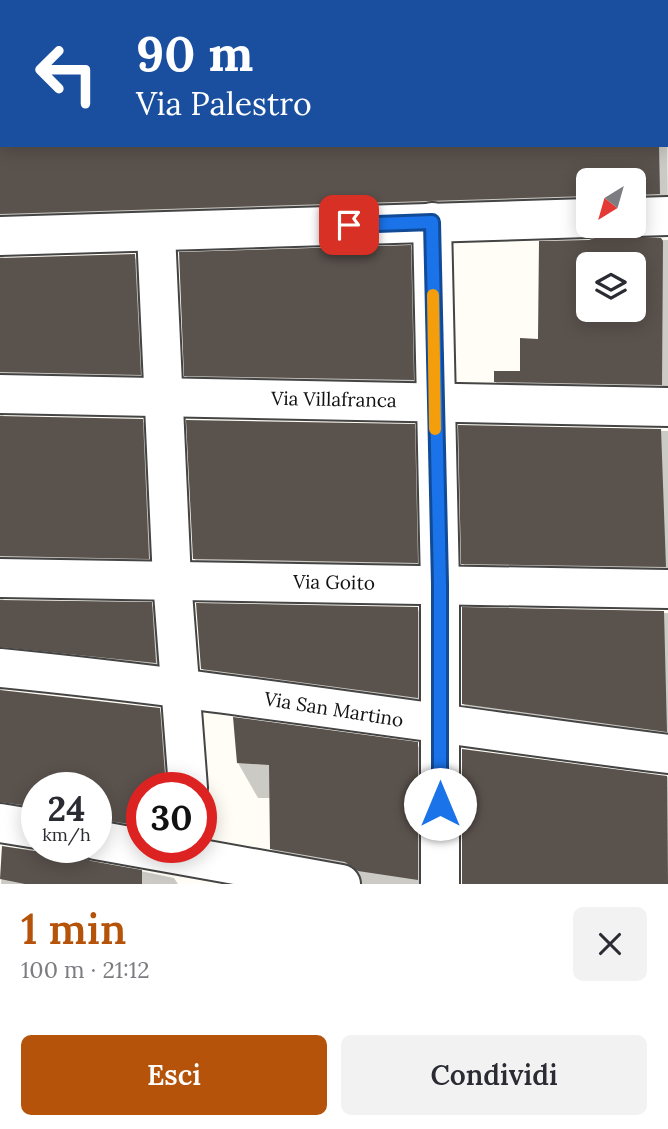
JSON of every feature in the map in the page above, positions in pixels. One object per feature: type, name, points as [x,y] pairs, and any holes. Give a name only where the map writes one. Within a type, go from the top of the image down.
[{"type":"street","points":[[646,217],[668,216]]},
{"type":"street","points":[[0,236],[576,218]]},
{"type":"street","points":[[432,222],[440,584],[440,884]]},
{"type":"street","points":[[156,233],[172,580],[187,772]]},
{"type":"street","name":"Via Villafranca","points":[[0,394],[668,407]]},
{"type":"street","name":"Via Goito","points":[[0,578],[668,589]]},
{"type":"street","name":"Via San Martino","points":[[0,668],[180,686],[440,725],[668,754]]},
{"type":"street","points":[[0,823],[21,826]]},
{"type":"street","points":[[199,863],[341,884]]},
{"type":"building","points":[[0,147],[659,147],[660,194],[646,195],[646,168],[576,168],[576,196],[0,214]]},
{"type":"building","points":[[646,237],[661,238],[663,241],[662,385],[494,382],[494,371],[520,371],[520,338],[538,339],[539,241]]},
{"type":"building","points":[[411,245],[414,380],[184,376],[179,252]]},
{"type":"building","points":[[135,254],[141,375],[0,372],[0,258]]},
{"type":"building","points":[[0,416],[143,419],[149,559],[0,556]]},
{"type":"building","points":[[186,420],[415,424],[418,563],[193,559]]},
{"type":"building","points":[[458,425],[661,429],[666,567],[461,564]]},
{"type":"building","points":[[0,600],[152,602],[156,663],[0,647]]},
{"type":"building","points":[[196,603],[418,607],[418,698],[201,669]]},
{"type":"building","points":[[462,607],[664,611],[667,732],[462,704]]},
{"type":"building","points":[[0,690],[160,708],[165,772],[126,772],[126,824],[112,821],[112,772],[21,772],[21,805],[0,802]]},
{"type":"building","points":[[233,717],[418,742],[418,880],[358,871],[345,862],[270,849],[269,765],[237,763]]},
{"type":"building","points":[[462,749],[667,776],[668,884],[462,884]]},
{"type":"building","points":[[2,846],[21,849],[21,863],[102,863],[142,870],[142,884],[25,884],[0,879]]},
{"type":"slow traffic","points":[[433,295],[435,429]]},
{"type":"route","points":[[349,225],[432,222],[440,584],[440,804]]}]
